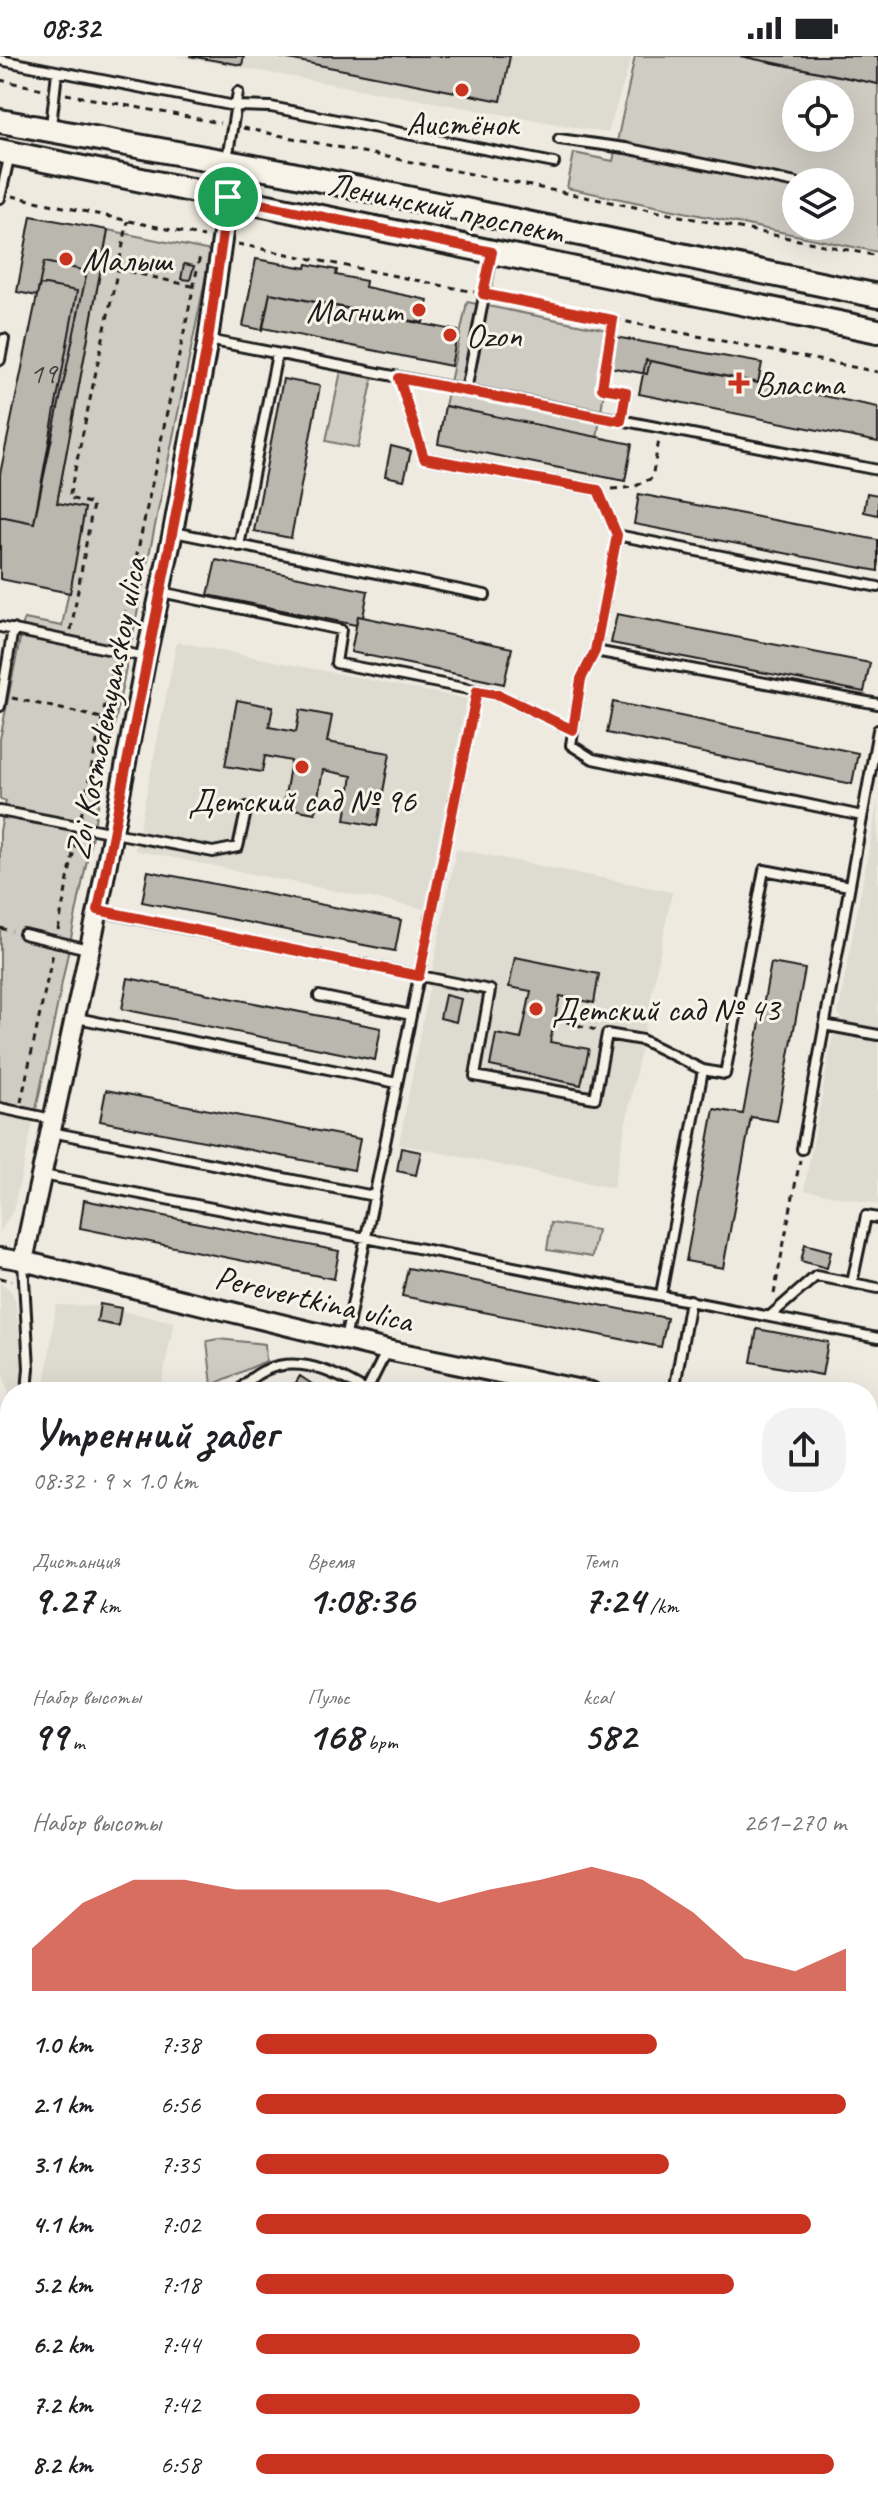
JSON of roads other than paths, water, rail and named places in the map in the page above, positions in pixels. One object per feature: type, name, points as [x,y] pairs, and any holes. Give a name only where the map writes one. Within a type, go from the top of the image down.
[{"type":"main road","name":"Ленинский проспект","points":[[0,121],[287,173],[878,296]]},
{"type":"main road","name":"Ленинский проспект","points":[[5,152],[878,331]]},
{"type":"street","name":"Zoi Kosmodemyanskoy ulica","points":[[23,1261],[98,910],[173,532],[208,340],[213,238],[228,197],[226,164]]},
{"type":"street","points":[[0,1257],[23,1261]]},
{"type":"street","name":"Perevertkina ulica","points":[[23,1261],[387,1350],[542,1382]]},
{"type":"lane","points":[[0,60],[235,106],[271,107],[554,163]]},
{"type":"lane","points":[[50,132],[57,72]]},
{"type":"lane","points":[[226,164],[238,92]]},
{"type":"lane","points":[[559,139],[625,148],[782,180]]},
{"type":"lane","points":[[0,196],[5,152]]},
{"type":"lane","points":[[466,391],[492,252]]},
{"type":"lane","points":[[0,360],[4,339]]},
{"type":"lane","points":[[208,340],[878,470]]},
{"type":"lane","points":[[239,546],[277,354]]},
{"type":"lane","points":[[399,378],[424,458],[598,490],[617,535],[595,651],[581,679],[571,745],[593,759],[862,816]]},
{"type":"lane","points":[[621,421],[626,392]]},
{"type":"lane","points":[[173,532],[485,595]]},
{"type":"lane","points":[[617,535],[878,587]]},
{"type":"lane","points":[[160,592],[341,630],[336,663],[499,695],[573,730]]},
{"type":"lane","points":[[0,627],[146,657]]},
{"type":"lane","points":[[1,701],[13,629]]},
{"type":"lane","points":[[595,651],[878,704]]},
{"type":"lane","points":[[345,1340],[477,691]]},
{"type":"lane","points":[[802,1149],[878,730]]},
{"type":"lane","points":[[0,811],[213,852],[238,847],[247,807]]},
{"type":"lane","points":[[98,910],[490,990],[475,1076],[595,1098],[607,1034],[642,1040],[703,1070],[725,1074],[764,870],[849,886]]},
{"type":"lane","points":[[24,934],[89,949]]},
{"type":"lane","points":[[319,996],[411,1015]]},
{"type":"lane","points":[[74,1018],[397,1083]]},
{"type":"lane","points":[[824,1025],[878,1035]]},
{"type":"lane","points":[[661,1294],[703,1070]]},
{"type":"lane","points":[[0,1108],[19,1112],[51,1126],[374,1196]]},
{"type":"lane","points":[[42,1174],[878,1338]]},
{"type":"lane","points":[[852,1283],[866,1216],[878,1218]]},
{"type":"lane","points":[[23,1261],[28,1382]]},
{"type":"lane","points":[[770,1316],[816,1276],[878,1288]]},
{"type":"lane","points":[[676,1382],[690,1300]]},
{"type":"lane","points":[[371,1382],[387,1350]]},
{"type":"lane","points":[[250,1382],[259,1374],[282,1366],[302,1365],[335,1372],[350,1382]]},
{"type":"place","name":"Аистёнок","points":[[462,90]]},
{"type":"place","name":"Малыш","points":[[66,259]]},
{"type":"place","name":"Магнит","points":[[419,310]]},
{"type":"place","name":"Ozon","points":[[450,335]]},
{"type":"place","name":"Власта","points":[[739,383]]},
{"type":"place","name":"Детский сад № 96","points":[[302,767]]},
{"type":"place","name":"Детский сад № 43","points":[[536,1009]]}]
